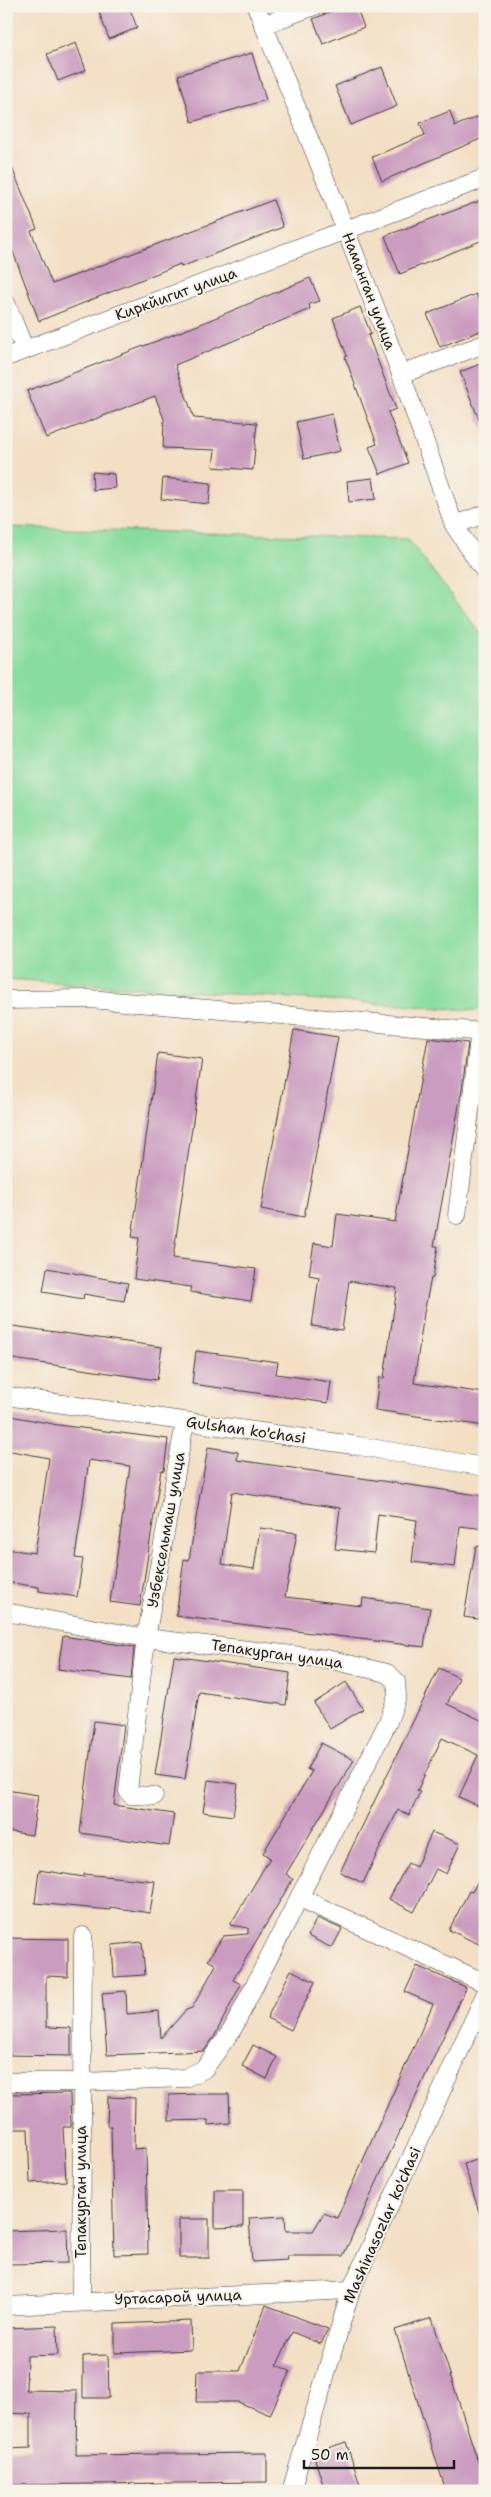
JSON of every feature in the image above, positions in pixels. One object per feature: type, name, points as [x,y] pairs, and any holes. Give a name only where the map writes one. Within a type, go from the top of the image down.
[{"type":"street","name":"Наманган улица","points":[[256,6],[401,374],[454,525],[485,572]]},
{"type":"street","points":[[263,25],[314,6]]},
{"type":"street","name":"Киркйигит улица","points":[[6,357],[485,178]]},
{"type":"street","points":[[6,303],[25,350]]},
{"type":"street","points":[[401,374],[485,344]]},
{"type":"street","points":[[454,525],[485,514]]},
{"type":"street","points":[[6,1000],[89,999],[482,1032],[458,1215]]},
{"type":"street","name":"Gulshan ko'chasi","points":[[6,1396],[353,1445],[485,1467]]},
{"type":"street","name":"Узбексельмаш улица","points":[[154,1796],[131,1795],[128,1791],[146,1638],[185,1422]]},
{"type":"street","name":"Тепакурган улица","points":[[6,1612],[146,1638],[327,1658],[387,1673],[396,1681],[397,1696],[388,1722],[232,2030],[204,2069],[185,2078],[81,2082],[6,2082]]},
{"type":"street","points":[[300,1898],[485,1983]]},
{"type":"street","points":[[81,2082],[83,1936]]},
{"type":"street","name":"Mashinasozlar ko'chasi","points":[[291,2491],[351,2290],[485,1995]]},
{"type":"street","name":"Тепакурган улица","points":[[81,2082],[81,2301]]},
{"type":"street","name":"Уртасарой улица","points":[[6,2306],[81,2301],[351,2290]]},
{"type":"green space","points":[[6,527],[408,539],[485,639],[485,1011],[6,979]]},
{"type":"building","points":[[112,6],[129,6],[137,28],[109,39],[99,12]]},
{"type":"building","points":[[344,6],[356,6],[364,27],[323,44],[313,19]]},
{"type":"building","points":[[76,43],[86,70],[58,81],[47,54]]},
{"type":"building","points":[[252,53],[266,100],[192,122],[178,75]]},
{"type":"building","points":[[382,67],[397,106],[351,125],[335,86]]},
{"type":"building","points":[[450,111],[455,126],[485,114],[485,137],[382,181],[372,157],[425,135],[420,123]]},
{"type":"building","points":[[6,153],[37,229],[31,231],[52,284],[273,200],[283,227],[181,267],[180,264],[39,321],[6,233]]},
{"type":"building","points":[[485,199],[485,239],[400,274],[385,236]]},
{"type":"building","points":[[310,278],[320,301],[309,304],[310,309],[175,365],[194,418],[257,423],[253,470],[213,467],[215,450],[163,448],[164,419],[155,396],[46,438],[27,391],[198,325]]},
{"type":"building","points":[[476,294],[485,316],[485,329],[440,347],[427,314]]},
{"type":"building","points":[[360,307],[371,334],[368,335],[396,409],[388,412],[408,463],[380,474],[369,447],[377,444],[345,357],[347,356],[333,318]]},
{"type":"building","points":[[485,362],[485,432],[484,432],[460,372]]},
{"type":"building","points":[[332,414],[340,451],[304,459],[296,422]]},
{"type":"building","points":[[92,472],[114,474],[115,488],[93,490]]},
{"type":"building","points":[[163,478],[211,483],[209,504],[161,499]]},
{"type":"building","points":[[373,478],[376,499],[349,502],[347,481]]},
{"type":"building","points":[[294,1030],[338,1037],[304,1217],[261,1209]]},
{"type":"building","points":[[428,1038],[468,1043],[462,1089],[434,1246],[438,1246],[433,1278],[431,1278],[424,1313],[414,1383],[485,1393],[485,1426],[375,1410],[379,1378],[384,1378],[397,1288],[349,1281],[342,1330],[312,1326],[319,1277],[309,1275],[314,1243],[333,1246],[337,1214],[395,1222]]},
{"type":"building","points":[[158,1053],[202,1059],[173,1258],[256,1269],[251,1301],[190,1292],[191,1287],[134,1279],[139,1238],[132,1237]]},
{"type":"building","points":[[47,1268],[128,1283],[124,1301],[84,1294],[83,1299],[43,1292]]},
{"type":"building","points":[[6,1325],[162,1347],[157,1380],[6,1358]]},
{"type":"building","points":[[196,1351],[278,1362],[276,1374],[331,1382],[328,1403],[192,1384]]},
{"type":"building","points":[[6,1415],[58,1425],[168,1439],[164,1471],[161,1470],[140,1606],[110,1602],[130,1466],[89,1460],[75,1558],[83,1559],[77,1597],[39,1591],[39,1587],[6,1582],[6,1549],[35,1553],[49,1458],[6,1450]]},
{"type":"building","points":[[208,1447],[238,1452],[237,1460],[485,1496],[485,1529],[460,1526],[455,1567],[412,1562],[417,1520],[378,1514],[374,1553],[335,1549],[340,1508],[232,1492],[222,1564],[254,1569],[260,1528],[297,1533],[285,1597],[362,1606],[363,1598],[430,1608],[424,1647],[176,1616],[184,1559],[189,1560]]},
{"type":"building","points":[[476,1546],[485,1547],[485,1620],[464,1617]]},
{"type":"building","points":[[63,1636],[134,1647],[131,1679],[58,1669]]},
{"type":"building","points":[[174,1656],[290,1673],[286,1705],[199,1692],[185,1779],[155,1775]]},
{"type":"building","points":[[439,1668],[459,1678],[447,1704],[485,1722],[485,1809],[459,1797],[478,1755],[442,1738],[417,1791],[420,1792],[409,1815],[398,1810],[363,1883],[340,1872]]},
{"type":"building","points":[[346,1682],[363,1709],[330,1729],[314,1703]]},
{"type":"building","points":[[94,1721],[124,1725],[114,1805],[174,1814],[169,1846],[80,1833]]},
{"type":"building","points":[[321,1743],[354,1760],[286,1874],[293,1879],[233,1980],[241,1984],[214,2037],[204,2051],[107,2055],[102,1993],[126,1991],[127,2014],[159,2011],[161,2038],[186,2010],[192,2008],[216,1965],[208,1960],[223,1936],[248,1934],[248,1928],[230,1925],[270,1858],[263,1853],[312,1771],[307,1769]]},
{"type":"building","points":[[208,1780],[238,1784],[233,1816],[203,1812]]},
{"type":"building","points":[[6,1790],[38,1795],[32,1835],[6,1831]]},
{"type":"building","points":[[432,1832],[460,1844],[446,1874],[436,1869],[414,1912],[389,1899],[408,1863],[416,1867]]},
{"type":"building","points":[[485,1868],[485,1947],[449,1930],[469,1891],[472,1892]]},
{"type":"building","points":[[39,1870],[84,1877],[84,1874],[155,1881],[150,1913],[110,1907],[110,1910],[35,1903]]},
{"type":"building","points":[[317,1918],[342,1929],[332,1948],[308,1936]]},
{"type":"building","points":[[6,1938],[68,1939],[68,1977],[46,1976],[46,2027],[71,2028],[71,2056],[6,2055]]},
{"type":"building","points":[[142,1942],[145,1975],[114,1977],[112,1945]]},
{"type":"building","points":[[417,1966],[466,1987],[343,2256],[287,2256],[288,2260],[252,2262],[249,2218],[285,2216],[286,2231],[313,2231],[324,2213],[337,2218],[433,2004],[405,1992]]},
{"type":"building","points":[[291,1970],[315,1982],[291,2030],[267,2018]]},
{"type":"building","points":[[253,2045],[277,2057],[267,2079],[242,2066]]},
{"type":"building","points":[[70,2093],[71,2127],[63,2127],[66,2181],[30,2183],[28,2129],[11,2129],[10,2094]]},
{"type":"building","points":[[229,2094],[230,2123],[208,2125],[208,2120],[169,2121],[169,2095]]},
{"type":"building","points":[[108,2097],[135,2098],[134,2149],[146,2148],[148,2254],[114,2255],[111,2126],[107,2126]]},
{"type":"building","points":[[485,2157],[485,2217],[481,2218],[464,2164]]},
{"type":"building","points":[[215,2190],[243,2190],[243,2227],[215,2228]]},
{"type":"building","points":[[179,2219],[209,2219],[209,2258],[179,2258]]},
{"type":"building","points":[[67,2229],[68,2263],[6,2264],[6,2231]]},
{"type":"building","points":[[266,2305],[328,2329],[321,2344],[292,2332],[277,2365],[290,2371],[270,2415],[238,2402],[196,2402],[197,2371],[240,2371]]},
{"type":"building","points":[[432,2318],[485,2484],[485,2491],[446,2491],[395,2330]]},
{"type":"building","points":[[191,2321],[192,2350],[115,2353],[115,2324]]},
{"type":"building","points":[[57,2326],[58,2355],[27,2356],[26,2390],[77,2391],[76,2455],[267,2453],[267,2482],[6,2485],[6,2449],[31,2448],[31,2414],[6,2413],[6,2328]]},
{"type":"building","points":[[108,2355],[109,2398],[83,2398],[83,2356]]},
{"type":"building","points":[[346,2442],[362,2491],[325,2491],[313,2453]]}]
